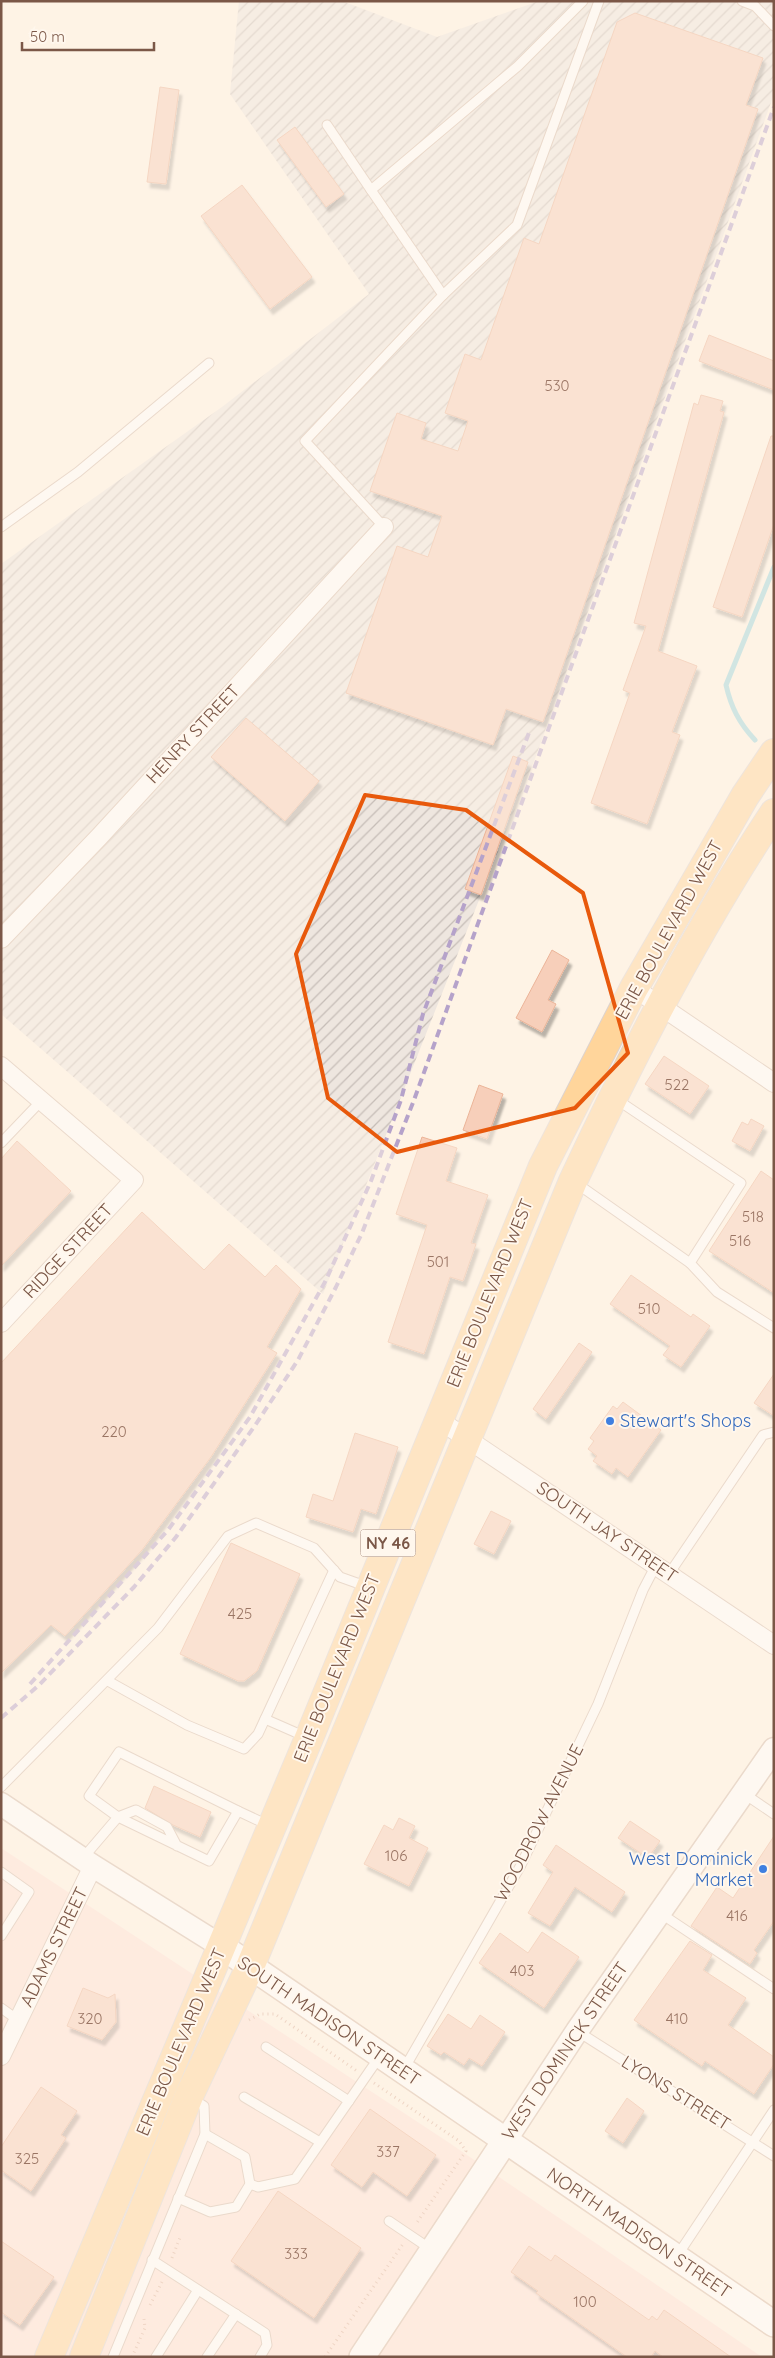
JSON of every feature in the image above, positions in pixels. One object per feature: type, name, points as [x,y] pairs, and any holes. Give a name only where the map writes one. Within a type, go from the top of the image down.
[{"type":"main road","name":"ERIE BOULEVARD WEST","points":[[49,2357],[309,1738],[543,1166],[634,988],[745,796],[774,753]]},
{"type":"main road","name":"ERIE BOULEVARD WEST","points":[[84,2357],[188,2096],[250,1967],[573,1181],[613,1096],[661,1006],[724,894],[774,813]]},
{"type":"main road","name":"SOUTH MADISON STREET","points":[[221,1946],[505,2141]]},
{"type":"main road","name":"WEST DOMINICK STREET","points":[[365,2356],[432,2250],[505,2141]]},
{"type":"main road","name":"NORTH MADISON STREET","points":[[505,2141],[774,2324]]},
{"type":"street","name":"HENRY STREET","points":[[1,939],[99,837],[384,527]]},
{"type":"street","points":[[634,988],[774,1083]]},
{"type":"street","points":[[1,1066],[42,1100]]},
{"type":"street","name":"RIDGE STREET","points":[[1,1323],[134,1180],[42,1100]]},
{"type":"street","name":"SOUTH JAY STREET","points":[[439,1420],[774,1645]]},
{"type":"street","name":"WEST DOMINICK STREET","points":[[505,2141],[577,2031],[774,1749]]},
{"type":"street","name":"SOUTH MADISON STREET","points":[[1,1804],[88,1862],[221,1946]]},
{"type":"street","name":"ADAMS STREET","points":[[1,2056],[88,1862]]},
{"type":"lane","points":[[371,190],[518,66],[583,1]]},
{"type":"lane","points":[[384,527],[305,441],[443,294],[517,225],[599,1]]},
{"type":"lane","points":[[742,1],[755,6],[774,26]]},
{"type":"lane","points":[[327,125],[443,294]]},
{"type":"lane","points":[[1,527],[78,472],[209,363]]},
{"type":"lane","points":[[613,1096],[741,1183],[690,1263]]},
{"type":"lane","points":[[1,1143],[42,1100]]},
{"type":"lane","points":[[573,1181],[690,1263],[716,1292],[774,1328]]},
{"type":"lane","name":"WOODROW AVENUE","points":[[402,2071],[521,1865],[598,1704],[643,1590],[662,1570],[763,1435],[774,1432]]},
{"type":"lane","points":[[1,1787],[108,1681],[158,1628],[228,1536],[256,1523],[314,1548],[340,1577],[370,1588]]},
{"type":"lane","points":[[108,1681],[187,1725],[244,1749],[258,1734],[334,1570]]},
{"type":"lane","points":[[265,1720],[309,1738]]},
{"type":"lane","points":[[238,1811],[208,1861],[118,1816],[89,1796],[119,1752],[271,1827]]},
{"type":"lane","points":[[743,1792],[774,1814]]},
{"type":"lane","points":[[88,1862],[118,1816],[136,1810],[167,1827],[177,1846]]},
{"type":"lane","points":[[1,1872],[29,1892],[1,1936]]},
{"type":"lane","points":[[660,1912],[774,1989]]},
{"type":"lane","points":[[1,2008],[18,2020]]},
{"type":"lane","name":"LYONS STREET","points":[[577,2031],[774,2156]]},
{"type":"lane","points":[[266,2048],[349,2101]]},
{"type":"lane","points":[[250,2184],[258,2187],[295,2179],[380,2056]]},
{"type":"lane","points":[[113,2357],[205,2134],[204,2106],[188,2096]]},
{"type":"lane","points":[[244,2097],[320,2142]]},
{"type":"lane","points":[[676,2257],[774,2110]]},
{"type":"lane","points":[[178,2198],[210,2212],[236,2207],[250,2184],[245,2157],[205,2134]]},
{"type":"lane","points":[[389,2221],[432,2250]]},
{"type":"lane","points":[[152,2260],[265,2333],[268,2345],[260,2357]]},
{"type":"lane","points":[[156,2357],[198,2290]]},
{"type":"lane","points":[[207,2357],[236,2314]]},
{"type":"path","points":[[246,2021],[260,2014],[275,2014],[459,2141],[466,2151],[325,2357]]},
{"type":"path","points":[[147,2310],[167,2270],[181,2235]]},
{"type":"path","points":[[132,2357],[145,2328],[143,2316]]},
{"type":"highlighted area","points":[[365,795],[466,810],[583,893],[628,1053],[575,1108],[397,1152],[328,1098],[296,954]]},
{"type":"shaded area","points":[[239,1],[342,1],[437,37],[539,1],[774,1],[774,94],[536,756],[323,1294],[1,1014],[1,564],[222,407],[369,294],[230,94]]},
{"type":"shaded area","points":[[1,1848],[448,2142],[762,2357],[1,2357]]},
{"type":"building","points":[[635,13],[763,58],[746,105],[758,109],[543,722],[506,709],[493,745],[346,693],[397,546],[428,557],[442,516],[370,491],[397,413],[426,423],[421,439],[458,451],[468,421],[445,413],[465,354],[481,360],[524,238],[539,244],[617,22]]},
{"type":"building","points":[[160,87],[179,90],[166,184],[147,182]]},
{"type":"building","points":[[295,127],[344,194],[326,207],[277,140]]},
{"type":"building","points":[[242,185],[312,277],[270,309],[201,216]]},
{"type":"building","points":[[709,335],[774,361],[774,390],[699,361]]},
{"type":"building","points":[[701,395],[723,401],[720,411],[724,412],[658,651],[697,666],[672,732],[680,735],[647,824],[591,803],[630,693],[623,690],[646,626],[634,623],[694,403],[698,405]]},
{"type":"building","points":[[771,436],[774,436],[774,524],[742,617],[713,607]]},
{"type":"building","points":[[246,718],[319,781],[285,821],[211,757]]},
{"type":"building","points":[[513,756],[528,762],[481,895],[465,889]]},
{"type":"building","points":[[552,950],[569,960],[548,1000],[556,1004],[542,1032],[516,1018]]},
{"type":"building","points":[[664,1056],[709,1086],[690,1114],[645,1084]]},
{"type":"building","points":[[479,1085],[503,1094],[487,1139],[463,1130]]},
{"type":"building","points":[[751,1119],[764,1126],[750,1151],[732,1141],[742,1122],[748,1125]]},
{"type":"building","points":[[422,1137],[457,1148],[446,1181],[488,1195],[471,1243],[476,1244],[463,1281],[450,1277],[424,1354],[388,1342],[427,1225],[396,1214]]},
{"type":"building","points":[[17,1141],[71,1191],[1,1266],[1,1159]]},
{"type":"building","points":[[761,1171],[774,1180],[774,1293],[709,1251]]},
{"type":"building","points":[[142,1212],[204,1270],[229,1244],[265,1277],[276,1265],[301,1289],[267,1347],[277,1353],[211,1457],[142,1550],[65,1636],[51,1625],[1,1673],[1,1363]]},
{"type":"building","points":[[631,1275],[691,1317],[693,1314],[710,1326],[681,1367],[663,1355],[670,1346],[610,1304]]},
{"type":"building","points":[[579,1343],[592,1352],[546,1419],[533,1409]]},
{"type":"building","points":[[774,1374],[774,1416],[754,1403]]},
{"type":"building","points":[[623,1402],[661,1430],[628,1477],[616,1468],[612,1474],[593,1461],[597,1456],[588,1449],[594,1441],[590,1438],[613,1406],[617,1409]]},
{"type":"building","points":[[355,1433],[398,1447],[376,1514],[361,1509],[353,1532],[306,1517],[313,1494],[333,1501]]},
{"type":"building","points":[[491,1511],[511,1521],[494,1554],[474,1544]]},
{"type":"building","points":[[231,1543],[300,1574],[257,1671],[244,1681],[238,1681],[180,1654]]},
{"type":"building","points":[[154,1786],[211,1812],[200,1837],[173,1825],[145,1808]]},
{"type":"building","points":[[399,1818],[415,1826],[409,1838],[428,1848],[409,1886],[364,1864],[384,1825],[393,1830]]},
{"type":"building","points":[[630,1821],[660,1841],[648,1858],[618,1838]]},
{"type":"building","points":[[774,1836],[774,1921],[754,1950],[757,1953],[750,1964],[691,1926],[717,1887],[733,1898]]},
{"type":"building","points":[[556,1845],[625,1892],[612,1912],[575,1887],[550,1926],[528,1913],[553,1872],[543,1865]]},
{"type":"building","points":[[542,1932],[579,1957],[544,2008],[479,1963],[500,1933],[528,1953]]},
{"type":"building","points":[[690,1941],[712,1955],[703,1970],[746,1998],[728,2025],[774,2057],[774,2064],[754,2094],[705,2061],[702,2066],[634,2020]]},
{"type":"building","points":[[83,1988],[108,1998],[115,1994],[116,2022],[102,2040],[67,2026]]},
{"type":"building","points":[[448,2014],[471,2029],[480,2015],[505,2032],[482,2066],[469,2058],[464,2065],[444,2052],[441,2055],[427,2046]]},
{"type":"building","points":[[41,2087],[77,2111],[61,2135],[66,2138],[31,2191],[1,2170],[1,2147]]},
{"type":"building","points":[[627,2098],[644,2111],[623,2143],[605,2131]]},
{"type":"building","points":[[370,2109],[436,2155],[407,2196],[373,2172],[362,2187],[331,2165]]},
{"type":"building","points":[[278,2191],[361,2248],[314,2318],[231,2261]]},
{"type":"building","points":[[1,2241],[54,2277],[20,2325],[1,2312]]},
{"type":"building","points":[[529,2246],[551,2261],[555,2255],[649,2320],[652,2316],[657,2320],[664,2310],[731,2357],[663,2357],[655,2351],[651,2357],[627,2357],[536,2293],[538,2291],[511,2272]]},
{"type":"waterway","points":[[755,740],[736,714],[726,685],[774,567]]},
{"type":"railway","points":[[1,1718],[39,1685],[134,1587],[176,1537],[256,1424],[298,1360],[362,1233],[414,1100],[774,107]]},
{"type":"railway","points":[[30,1684],[168,1530],[250,1417],[325,1282],[371,1181],[401,1100],[423,1014],[530,730]]},
{"type":"place","name":"Stewart's Shops","points":[[610,1421]]},
{"type":"place","name":"West Dominick Market","points":[[763,1869]]}]
